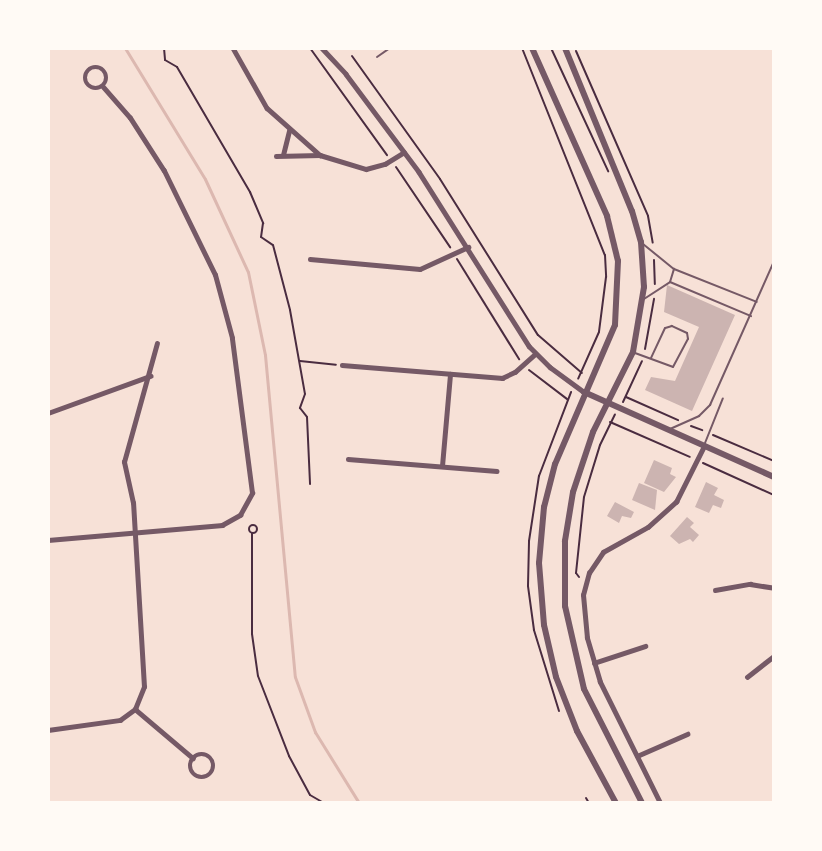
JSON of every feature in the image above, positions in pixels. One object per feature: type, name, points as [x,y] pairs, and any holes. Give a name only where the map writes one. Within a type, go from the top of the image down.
[{"type":"street","points":[[234,48],[262,102],[289,131],[320,155]]},
{"type":"street","points":[[322,48],[404,152],[468,246],[536,354],[584,392],[774,477]]},
{"type":"street","points":[[532,48],[607,216],[618,261],[615,325],[561,444],[544,507],[540,546],[542,602],[547,643],[562,696],[616,803]]},
{"type":"street","points":[[565,48],[616,167],[641,242],[644,299],[633,352],[607,403],[573,492],[565,541],[565,606],[584,689],[642,803]]},
{"type":"street","points":[[98,67],[104,71],[107,81],[103,87],[97,90],[87,86],[84,79],[88,70],[98,67]]},
{"type":"street","points":[[48,540],[229,522],[248,505],[252,482],[232,338],[215,275],[164,171],[130,118],[103,87]]},
{"type":"street","points":[[283,155],[289,131]]},
{"type":"street","points":[[276,156],[320,155],[366,169],[391,161],[404,152]]},
{"type":"street","points":[[310,259],[414,270],[432,266],[468,246]]},
{"type":"street","points":[[48,730],[107,724],[135,709],[146,679],[135,532],[124,462],[150,376],[157,343]]},
{"type":"street","points":[[342,365],[502,378],[536,354]]},
{"type":"street","points":[[442,466],[450,374]]},
{"type":"street","points":[[48,413],[150,376]]},
{"type":"street","points":[[660,803],[613,714],[594,663],[584,618],[585,580],[608,547],[648,527],[668,511],[690,481],[704,446]]},
{"type":"street","points":[[348,459],[497,471]]},
{"type":"street","points":[[715,590],[750,585],[774,588]]},
{"type":"street","points":[[594,663],[645,646]]},
{"type":"street","points":[[747,677],[774,656]]},
{"type":"street","points":[[135,709],[193,758]]},
{"type":"street","points":[[637,756],[687,734]]},
{"type":"street","points":[[200,754],[211,757],[214,764],[210,775],[195,776],[190,766],[193,758],[200,754]]},
{"type":"lane","points":[[377,57],[390,48]]},
{"type":"lane","points":[[641,242],[674,268],[757,302]]},
{"type":"lane","points":[[668,430],[707,410],[774,261]]},
{"type":"lane","points":[[644,299],[670,282],[674,268]]},
{"type":"lane","points":[[670,282],[751,316]]},
{"type":"lane","points":[[633,352],[670,367],[676,364],[687,333],[672,326],[665,328],[651,358]]},
{"type":"lane","points":[[704,446],[723,398]]},
{"type":"path","points":[[164,48],[165,60],[177,67],[250,192],[263,223],[261,237],[273,245],[300,361],[305,394],[300,408],[307,417],[310,484]]},
{"type":"path","points":[[310,48],[454,254],[523,364],[567,399]]},
{"type":"path","points":[[522,48],[605,255],[601,323],[582,373],[574,386]]},
{"type":"path","points":[[551,48],[605,172],[616,167]]},
{"type":"path","points":[[352,56],[440,179],[538,335],[582,373]]},
{"type":"path","points":[[300,361],[342,365]]},
{"type":"path","points":[[626,397],[774,461]]},
{"type":"path","points":[[585,580],[576,573],[580,519],[592,467],[610,422]]},
{"type":"path","points":[[252,533],[252,634],[258,676],[289,756],[310,795],[324,803]]},
{"type":"path","points":[[586,798],[589,803]]},
{"type":"building","points":[[667,285],[735,315],[692,411],[645,390],[651,377],[675,381],[699,327],[664,312]]},
{"type":"building","points":[[654,460],[672,468],[670,474],[676,477],[664,492],[644,483]]},
{"type":"building","points":[[706,482],[718,488],[714,495],[724,500],[721,508],[713,505],[709,513],[695,507]]},
{"type":"building","points":[[639,483],[657,490],[655,510],[632,500]]},
{"type":"building","points":[[615,502],[634,512],[631,518],[622,516],[619,523],[607,516]]},
{"type":"building","points":[[687,517],[694,523],[690,527],[699,535],[693,542],[690,539],[679,544],[670,536]]},
{"type":"waterway","points":[[125,48],[205,179],[248,272],[265,355],[295,677],[315,732],[359,803]]}]
